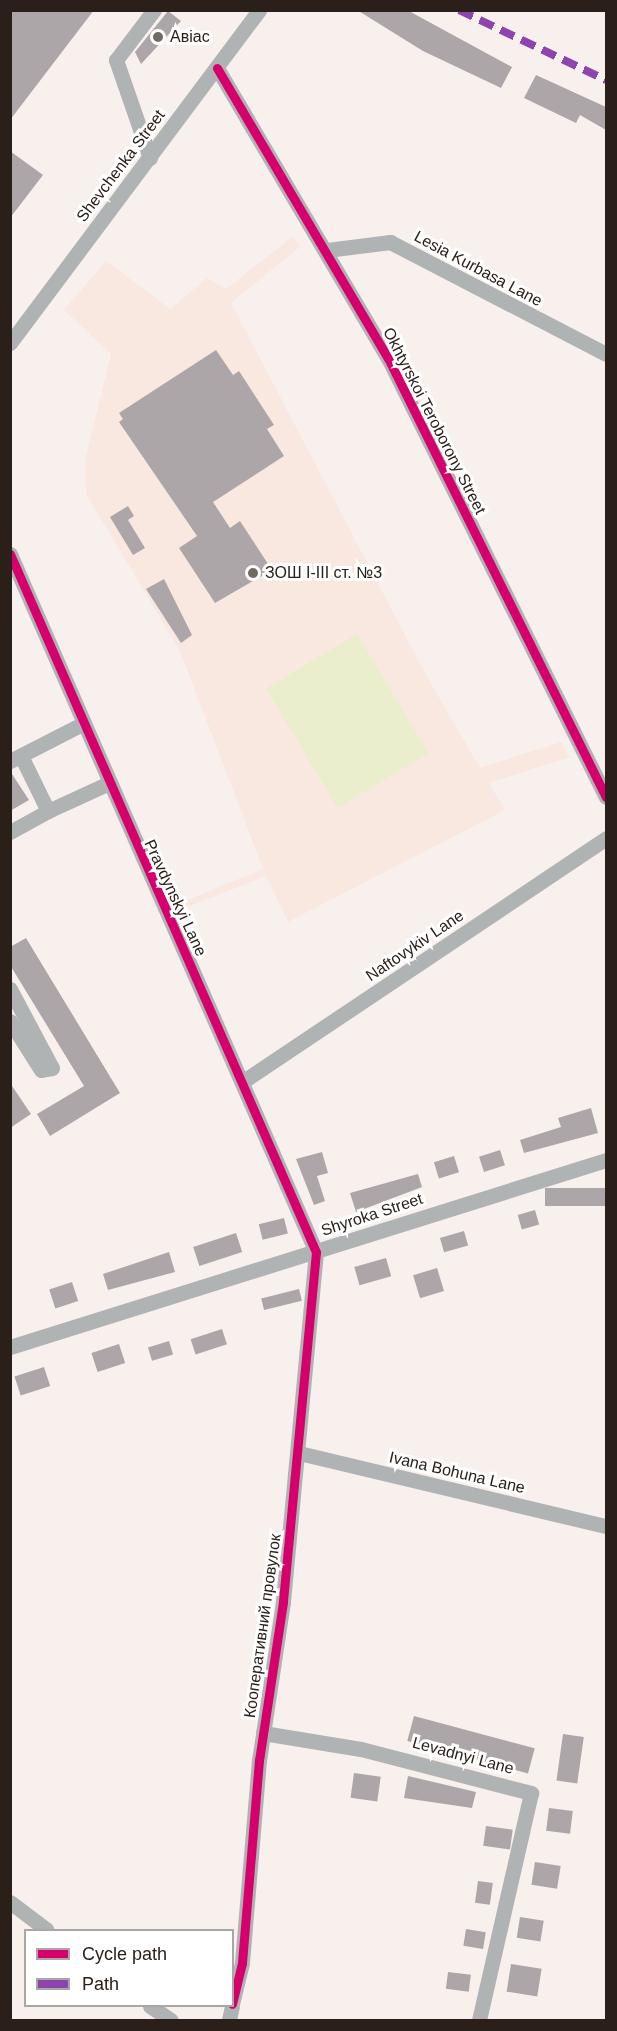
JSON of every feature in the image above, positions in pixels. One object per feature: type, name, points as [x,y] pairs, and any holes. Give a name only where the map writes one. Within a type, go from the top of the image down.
[{"type":"street","points":[[150,158],[116,60],[154,10]]},
{"type":"street","name":"Shevchenka Street","points":[[10,343],[259,10]]},
{"type":"street","name":"Okhtyrskoi Teroborony Street","points":[[217,68],[327,250],[388,358],[606,797]]},
{"type":"street","name":"Lesia Kurbasa Lane","points":[[327,250],[390,242],[606,354]]},
{"type":"street","name":"Pravdynskyi Lane","points":[[10,554],[84,723],[107,784],[316,1252]]},
{"type":"street","points":[[48,811],[16,758],[84,723]]},
{"type":"street","points":[[10,832],[48,811],[107,784]]},
{"type":"street","name":"Naftovykiv Lane","points":[[242,1082],[606,838]]},
{"type":"street","points":[[10,989],[52,1068],[41,1070],[10,1021]]},
{"type":"street","name":"Shyroka Street","points":[[10,1347],[606,1160]]},
{"type":"street","name":"Кооперативний провулок","points":[[234,1997],[242,1963],[263,1733],[299,1453],[316,1252]]},
{"type":"street","name":"Ivana Bohuna Lane","points":[[299,1453],[606,1526]]},
{"type":"street","name":"Levadnyi Lane","points":[[263,1733],[361,1749],[531,1793],[479,2020]]},
{"type":"street","points":[[10,1902],[46,1929]]},
{"type":"street","points":[[152,2007],[171,2020]]},
{"type":"shaded area","name":"ЗОШ І-ІІІ ст. №3","points":[[292,237],[301,246],[231,303],[426,675],[480,768],[561,742],[569,757],[489,783],[505,810],[288,922],[266,876],[187,907],[185,901],[263,869],[180,651],[86,494],[85,460],[111,354],[64,310],[106,261],[170,309],[207,278],[226,289]]},
{"type":"green space","points":[[357,634],[429,753],[338,808],[266,689]]},
{"type":"building","points":[[10,10],[94,10],[10,120]]},
{"type":"building","points":[[357,10],[407,10],[512,67],[501,88],[423,51]]},
{"type":"building","name":"Авіас","points":[[168,11],[181,21],[141,64],[135,52]]},
{"type":"building","points":[[536,75],[606,107],[606,130],[580,115],[576,123],[524,98]]},
{"type":"building","points":[[10,151],[43,175],[10,218]]},
{"type":"building","points":[[216,350],[233,375],[239,371],[274,425],[267,429],[284,456],[213,502],[230,528],[240,521],[272,570],[215,603],[179,548],[197,536],[119,422],[123,419],[119,413]]},
{"type":"building","points":[[128,506],[134,516],[128,520],[145,548],[133,555],[110,517]]},
{"type":"building","points":[[164,579],[192,635],[181,643],[146,589]]},
{"type":"building","points":[[10,771],[29,800],[10,811]]},
{"type":"building","points":[[26,938],[120,1093],[50,1136],[37,1114],[84,1086],[10,965],[10,947]]},
{"type":"building","points":[[10,1083],[31,1114],[10,1128]]},
{"type":"building","points":[[591,1108],[598,1133],[524,1153],[520,1140],[561,1127],[558,1118]]},
{"type":"building","points":[[500,1150],[505,1165],[484,1172],[479,1157]]},
{"type":"building","points":[[322,1152],[328,1173],[317,1176],[325,1201],[314,1205],[296,1159]]},
{"type":"building","points":[[454,1156],[459,1172],[439,1178],[434,1162]]},
{"type":"building","points":[[418,1174],[422,1187],[356,1212],[350,1193]]},
{"type":"building","points":[[545,1188],[606,1188],[606,1206],[545,1206]]},
{"type":"building","points":[[535,1210],[539,1224],[522,1229],[518,1215]]},
{"type":"building","points":[[284,1218],[288,1234],[263,1240],[259,1224]]},
{"type":"building","points":[[464,1231],[468,1245],[444,1252],[440,1238]]},
{"type":"building","points":[[236,1233],[242,1252],[199,1266],[193,1247]]},
{"type":"building","points":[[169,1252],[175,1272],[108,1290],[103,1274]]},
{"type":"building","points":[[386,1258],[391,1276],[360,1285],[354,1267]]},
{"type":"building","points":[[437,1268],[444,1291],[420,1298],[413,1275]]},
{"type":"building","points":[[72,1282],[78,1301],[55,1308],[49,1289]]},
{"type":"building","points":[[299,1289],[302,1301],[264,1310],[261,1298]]},
{"type":"building","points":[[222,1329],[227,1344],[196,1354],[191,1339]]},
{"type":"building","points":[[169,1341],[173,1354],[152,1361],[148,1347]]},
{"type":"building","points":[[119,1344],[125,1363],[98,1372],[91,1353]]},
{"type":"building","points":[[44,1367],[50,1386],[21,1396],[15,1377]]},
{"type":"building","points":[[414,1716],[535,1748],[528,1773],[407,1741]]},
{"type":"building","points":[[563,1734],[584,1737],[577,1783],[556,1781]]},
{"type":"building","points":[[354,1773],[381,1777],[377,1802],[351,1798]]},
{"type":"building","points":[[408,1776],[476,1792],[472,1808],[404,1798]]},
{"type":"building","points":[[549,1808],[573,1811],[570,1834],[546,1831]]},
{"type":"building","points":[[486,1826],[513,1830],[510,1850],[483,1846]]},
{"type":"building","points":[[535,1862],[561,1866],[557,1889],[531,1885]]},
{"type":"building","points":[[478,1881],[493,1883],[490,1905],[475,1903]]},
{"type":"building","points":[[520,1917],[544,1921],[540,1941],[517,1938]]},
{"type":"building","points":[[466,1929],[486,1932],[483,1949],[463,1946]]},
{"type":"building","points":[[511,1964],[542,1969],[537,1997],[507,1992]]},
{"type":"building","points":[[448,1972],[471,1975],[469,1992],[446,1989]]},
{"type":"marked path","points":[[459,10],[606,80]]},
{"type":"cycle path","points":[[217,68],[388,358],[606,797]]},
{"type":"cycle path","points":[[10,554],[316,1252],[283,1602],[259,1760],[242,1963],[234,1996]]},
{"type":"place","name":"Авіас","points":[[158,37]]},
{"type":"place","name":"ЗОШ І-ІІІ ст. №3","points":[[253,573]]}]
